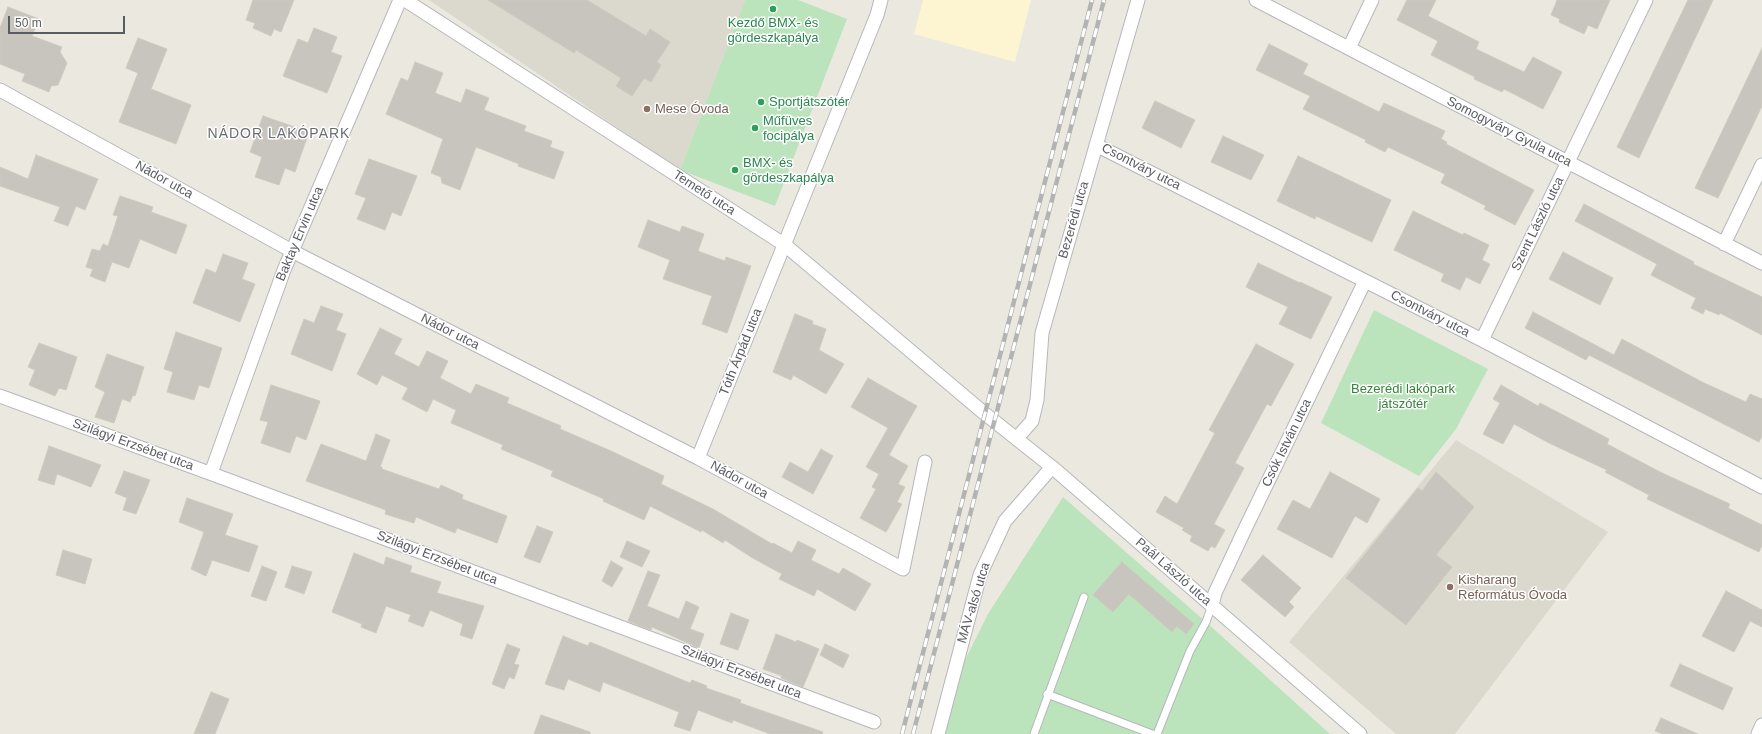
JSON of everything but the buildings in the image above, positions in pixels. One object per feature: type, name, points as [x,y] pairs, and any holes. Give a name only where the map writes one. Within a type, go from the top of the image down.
[{"type":"street","name":"Baktay Ervin utca","points":[[211,473],[292,251],[400,0]]},
{"type":"street","name":"Temető utca","points":[[406,0],[785,246],[984,413]]},
{"type":"street","name":"Tóth Árpád utca","points":[[698,458],[785,246],[877,15],[881,0]]},
{"type":"street","name":"Bezerédi utca","points":[[1017,438],[1032,421],[1037,400],[1042,333],[1138,0]]},
{"type":"street","name":"Somogyváry Gyula utca","points":[[1256,0],[1762,263]]},
{"type":"street","points":[[1349,48],[1372,0]]},
{"type":"street","name":"Szent László utca","points":[[1482,340],[1646,0]]},
{"type":"street","name":"Nádor utca","points":[[0,90],[292,251],[698,458],[903,569],[925,462]]},
{"type":"street","name":"Csontváry utca","points":[[1096,144],[1482,340],[1762,487]]},
{"type":"street","points":[[1724,244],[1762,165]]},
{"type":"street","name":"Csók István utca","points":[[1212,605],[1215,593],[1245,528],[1365,281]]},
{"type":"street","name":"Szilágyi Erzsébet utca","points":[[0,396],[211,473],[874,722]]},
{"type":"street","name":"Paál László utca","points":[[984,413],[1052,466],[1360,734]]},
{"type":"street","name":"MÁV-alsó utca","points":[[938,734],[980,575],[1005,521],[1052,466]]},
{"type":"street","points":[[1758,734],[1762,725]]},
{"type":"lane","points":[[1034,734],[1047,694],[1084,597]]},
{"type":"lane","points":[[1157,734],[1190,651],[1206,622],[1212,605]]},
{"type":"lane","points":[[1047,694],[1152,734]]},
{"type":"shaded area","name":"Mese Óvoda","points":[[429,0],[745,0],[680,170]]},
{"type":"shaded area","points":[[923,0],[1031,0],[1015,62],[914,34]]},
{"type":"shaded area","name":"Kisharang Református Óvoda","points":[[1456,440],[1608,532],[1455,734],[1396,734],[1289,642]]},
{"type":"green space","name":"Sportjátszótér","points":[[745,0],[798,0],[847,19],[775,206],[680,170]]},
{"type":"green space","name":"Bezerédi lakópark játszótér","points":[[1374,310],[1488,369],[1456,429],[1419,476],[1321,423]]},
{"type":"green space","points":[[1063,497],[1206,622],[1330,734],[935,734],[940,710],[988,614]]},
{"type":"railway","points":[[902,734],[1092,0]]},
{"type":"railway","points":[[913,734],[1104,0]]},
{"type":"place","name":"Kezdő BMX- és gördeszkapálya","points":[[773,9]]},
{"type":"place","name":"Sportjátszótér","points":[[761,102]]},
{"type":"place","name":"Mese Óvoda","points":[[647,109]]},
{"type":"place","name":"Műfüves focipálya","points":[[755,128]]},
{"type":"place","name":"BMX- és gördeszkapálya","points":[[735,170]]},
{"type":"place","name":"Kisharang Református Óvoda","points":[[1450,587]]},
{"type":"district","name":"NÁDOR LAKÓPARK","points":[[279,134]]}]
